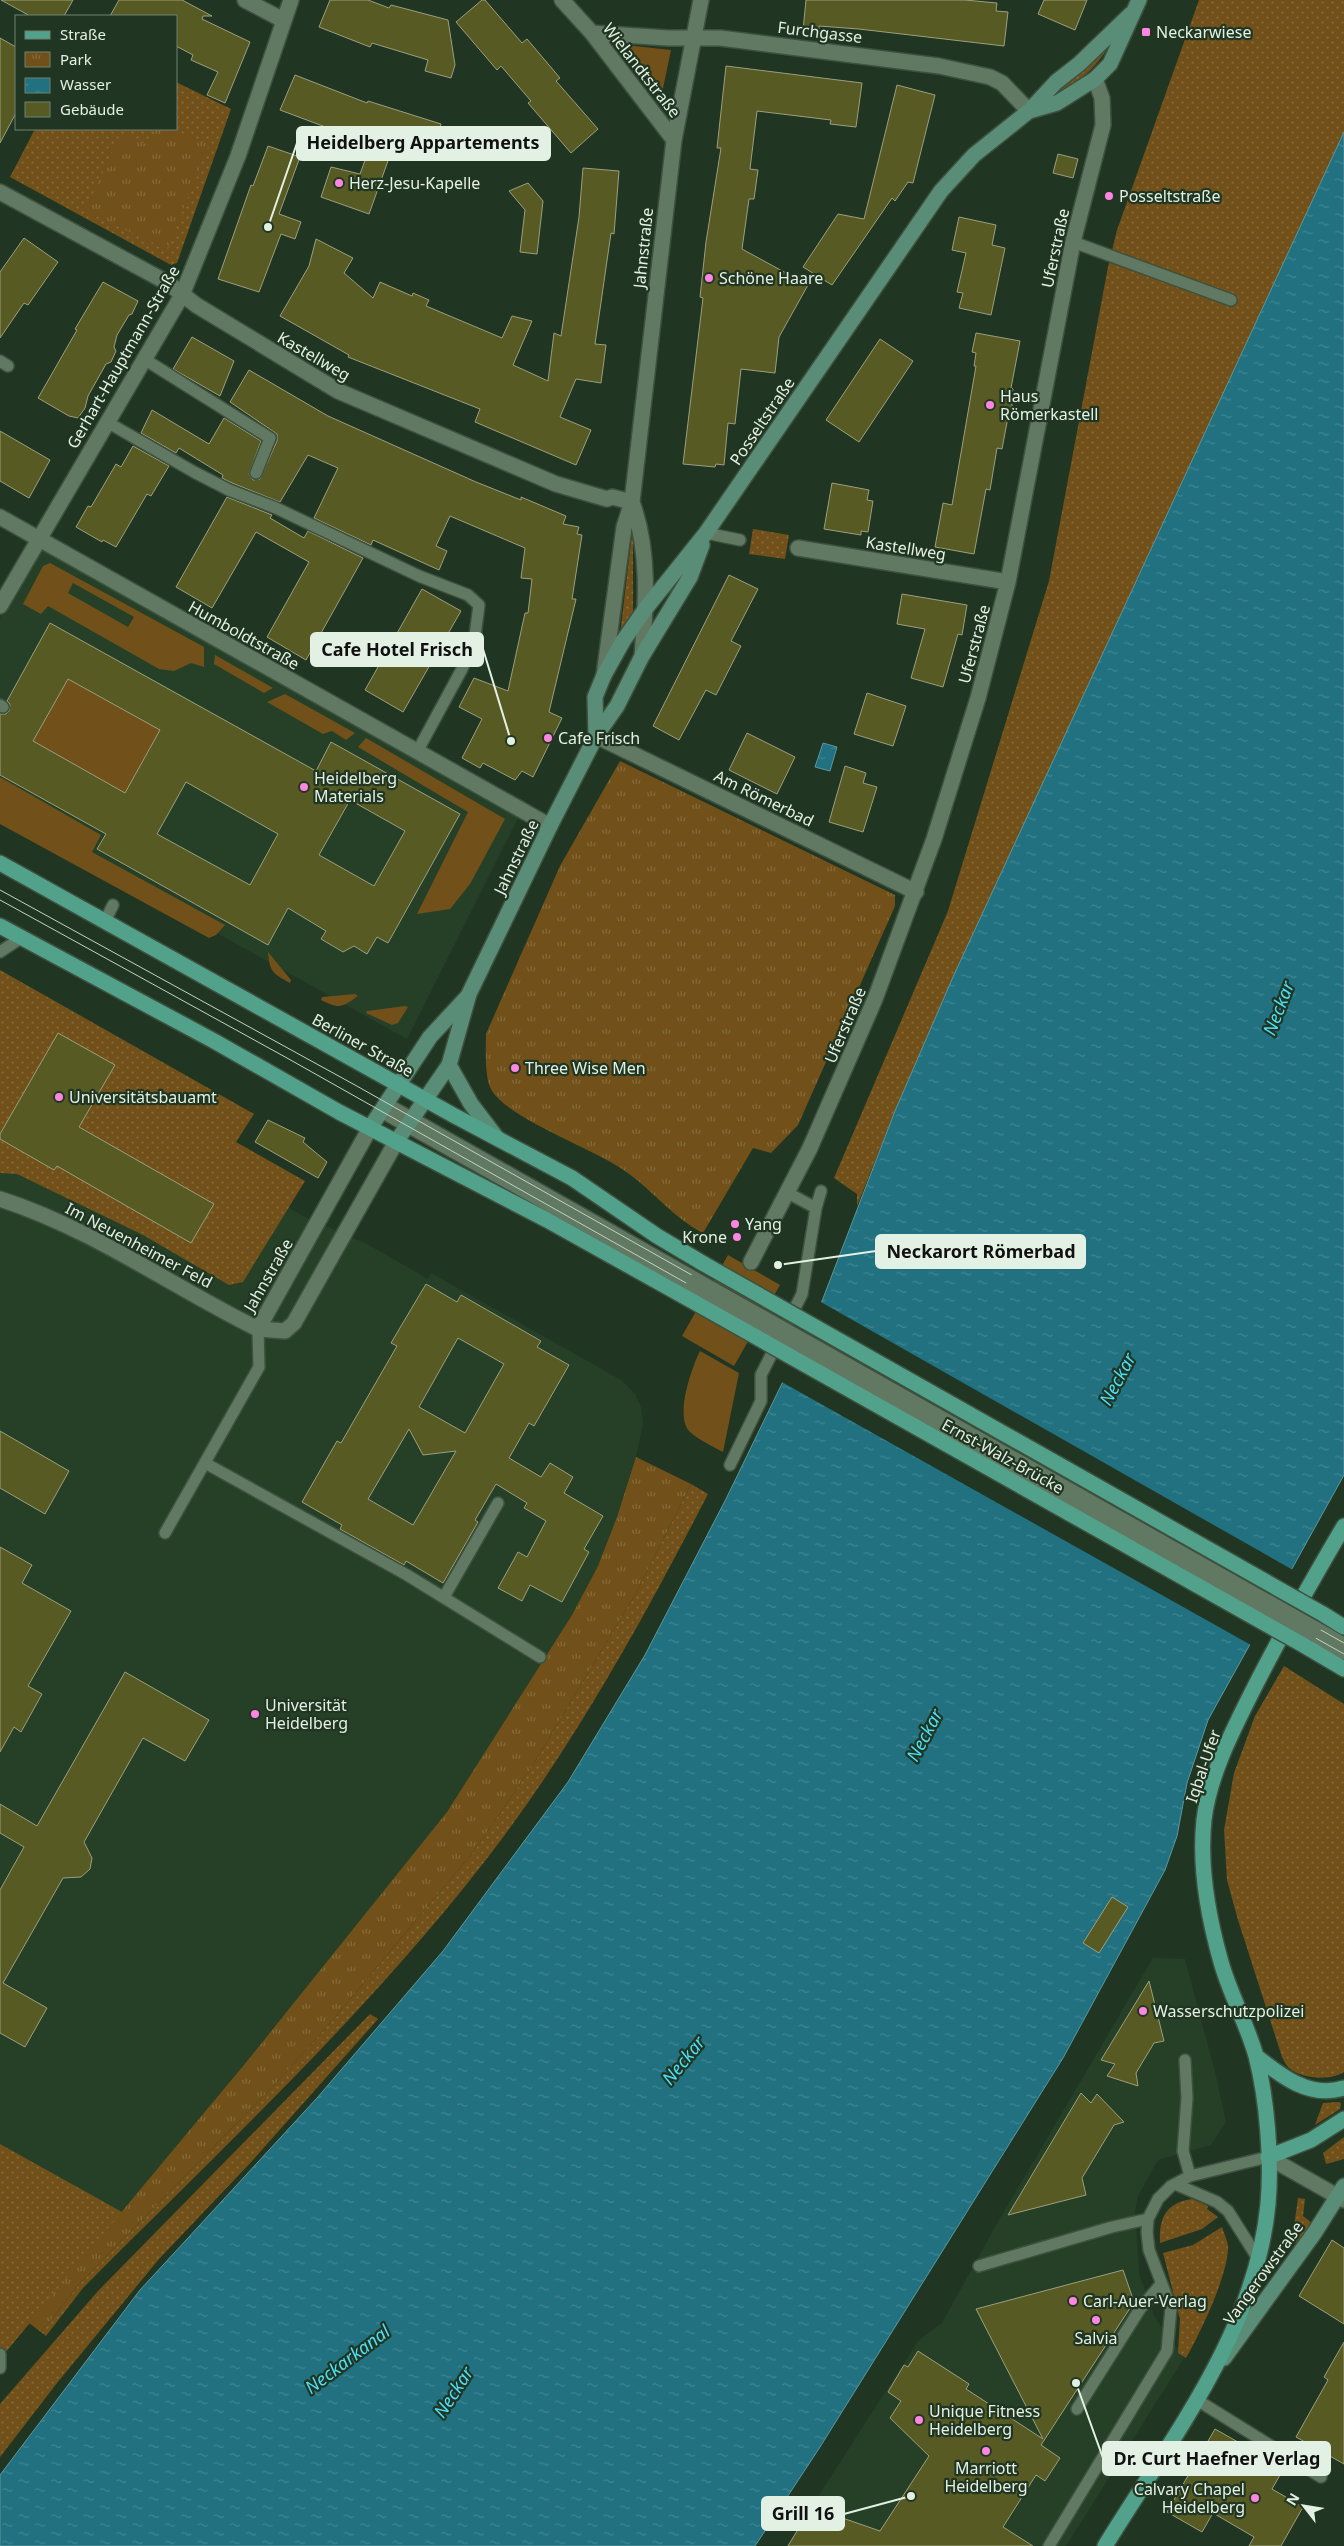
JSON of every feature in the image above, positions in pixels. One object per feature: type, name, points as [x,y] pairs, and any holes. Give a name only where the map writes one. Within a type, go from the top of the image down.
[{"type":"main road","name":"Berliner Straße","points":[[0,863],[424,1099],[572,1178],[657,1236],[704,1264]]},
{"type":"main road","points":[[0,926],[396,1142],[546,1220],[691,1287]]},
{"type":"main road","name":"Ernst-Walz-Brücke","points":[[704,1264],[1344,1627]]},
{"type":"main road","name":"Ernst-Walz-Brücke","points":[[691,1287],[1310,1636],[1344,1669]]},
{"type":"main road","name":"Iqbal-Ufer","points":[[1268,2156],[1265,2106],[1256,2056],[1221,1962],[1205,1887],[1202,1851],[1205,1817],[1215,1776],[1236,1724],[1275,1647],[1344,1526]]},
{"type":"main road","points":[[1256,2056],[1285,2077],[1306,2087],[1322,2092],[1344,2088]]},
{"type":"main road","points":[[1268,2156],[1311,2140],[1344,2120]]},
{"type":"main road","name":"Vangerowstraße","points":[[1105,2546],[1209,2379],[1246,2295],[1257,2257],[1268,2203],[1268,2156]]},
{"type":"street","points":[[245,0],[283,20]]},
{"type":"street","name":"Gerhart-Hauptmann-Straße","points":[[0,606],[182,294],[238,156],[276,49],[283,20],[291,0]]},
{"type":"street","name":"Wielandtstraße","points":[[562,0],[592,33],[674,140]]},
{"type":"street","name":"Jahnstraße","points":[[604,675],[624,527],[632,502],[674,140],[701,0]]},
{"type":"street","points":[[1095,80],[1110,64],[1136,7]]},
{"type":"street","points":[[1030,111],[1056,82],[1080,64],[1136,7]]},
{"type":"street","name":"Furchgasse","points":[[592,33],[668,38],[695,37],[857,54],[977,73],[1002,83],[1030,111]]},
{"type":"street","name":"Posseltstraße","points":[[646,608],[706,533],[941,191],[974,155],[1030,111],[1057,103],[1095,80]]},
{"type":"street","name":"Uferstraße","points":[[752,1262],[788,1193],[849,1060],[916,892],[978,698],[1008,582],[1073,242],[1103,124],[1102,98],[1095,80]]},
{"type":"street","name":"Kastellweg","points":[[0,192],[168,284],[196,305],[338,391],[556,484],[607,499],[612,497],[632,502]]},
{"type":"street","name":"Jahnstraße","points":[[469,994],[430,1038],[370,1128],[258,1329],[285,1330],[294,1323],[396,1142],[449,1065],[469,994],[550,826],[596,736],[617,706],[642,656],[647,597],[640,523],[632,502]]},
{"type":"street","name":"Humboldtstraße","points":[[0,517],[160,609],[550,826]]},
{"type":"street","name":"Posseltstraße","points":[[642,656],[690,577],[706,533]]},
{"type":"street","name":"Kastellweg","points":[[798,548],[1008,582]]},
{"type":"street","name":"Jahnstraße","points":[[596,736],[595,697],[604,675],[646,608]]},
{"type":"street","name":"Am Römerbad","points":[[596,736],[916,892]]},
{"type":"street","points":[[449,1065],[471,1104],[497,1138]]},
{"type":"street","name":"Im Neuenheimer Feld","points":[[0,1199],[56,1220],[110,1247],[258,1329]]},
{"type":"street","points":[[1268,2156],[1342,2194]]},
{"type":"street","name":"Vangerowstraße","points":[[1209,2379],[1342,2194]]},
{"type":"lane","points":[[1073,242],[1231,300]]},
{"type":"lane","points":[[144,360],[270,438],[256,473]]},
{"type":"lane","points":[[107,422],[203,477],[284,511],[412,573],[468,595],[479,604],[475,636],[462,669],[417,752]]},
{"type":"lane","points":[[706,533],[740,540]]},
{"type":"lane","points":[[105,921],[113,905]]},
{"type":"lane","points":[[0,952],[21,938]]},
{"type":"lane","points":[[384,1107],[691,1287],[1344,1654]]},
{"type":"lane","points":[[730,1465],[761,1400],[761,1375],[802,1294],[816,1208],[821,1191]]},
{"type":"lane","points":[[788,1193],[816,1208]]},
{"type":"lane","points":[[165,1533],[259,1367],[258,1329]]},
{"type":"lane","points":[[205,1463],[444,1597],[540,1657]]},
{"type":"lane","points":[[444,1597],[498,1503]]},
{"type":"lane","points":[[1310,1636],[1344,1643]]},
{"type":"lane","points":[[1185,2060],[1187,2098],[1183,2151],[1190,2176]]},
{"type":"lane","points":[[1049,2546],[1167,2351],[1170,2308],[1149,2250],[1148,2219],[1158,2199],[1174,2184],[1190,2176],[1268,2156]]},
{"type":"lane","points":[[1174,2184],[1217,2202],[1228,2211],[1257,2257]]},
{"type":"lane","points":[[979,2266],[1112,2227],[1148,2219]]},
{"type":"lane","points":[[1077,2409],[1140,2309],[1161,2284]]},
{"type":"lane","points":[[0,2354],[0,2368]]},
{"type":"lane","points":[[1196,2400],[1321,2478]]},
{"type":"shaded area","points":[[42,541],[347,709],[526,802],[407,1039],[0,812],[0,618]]},
{"type":"shaded area","name":"Universität Heidelberg","points":[[0,978],[170,1141],[305,1217],[367,1244],[428,1279],[431,1273],[621,1380],[635,1394],[641,1407],[643,1424],[636,1457],[617,1517],[598,1566],[572,1615],[447,1812],[248,2060],[0,2359]]},
{"type":"shaded area","points":[[1153,1958],[1185,1959],[1216,2076],[1226,2122],[1211,2145],[1158,2160],[1138,2196],[1135,2211],[1139,2274],[1155,2318],[1184,2358],[1066,2546],[786,2546],[919,2340],[942,2323],[995,2227]]},
{"type":"green space","name":"Neckarwiese","points":[[1199,0],[1344,0],[1344,132],[953,977],[895,1111],[857,1206],[857,1194],[834,1178],[948,911],[1049,581],[1108,267],[1117,230]]},
{"type":"green space","points":[[617,44],[671,50],[662,93]]},
{"type":"green space","points":[[1110,44],[1099,61],[1085,75],[1050,96]]},
{"type":"green space","points":[[178,83],[231,109],[177,263],[171,265],[10,177],[34,130],[178,130]]},
{"type":"green space","points":[[155,130],[175,130],[209,145],[167,249],[85,211],[121,133],[148,145]]},
{"type":"green space","points":[[633,525],[633,615],[620,635]]},
{"type":"green space","points":[[753,529],[789,535],[785,559],[749,554]]},
{"type":"green space","points":[[50,563],[204,647],[204,667],[191,663],[174,671],[159,669],[48,606],[41,614],[23,604],[43,566]],"holes":[[[73,583],[134,617],[128,627],[68,593]]]},
{"type":"green space","points":[[215,655],[273,688],[264,693],[214,664]]},
{"type":"green space","points":[[68,679],[160,730],[125,793],[33,741]]},
{"type":"green space","points":[[285,694],[355,733],[346,740],[332,731],[323,734],[267,702]]},
{"type":"green space","points":[[366,738],[505,819],[470,884],[450,909],[417,914],[468,812],[358,747]]},
{"type":"green space","points":[[620,761],[895,895],[895,906],[798,1125],[771,1153],[753,1148],[703,1233],[681,1219],[622,1169],[516,1112],[501,1102],[489,1086],[486,1063],[486,1034],[560,866]]},
{"type":"green space","points":[[0,777],[101,835],[92,852],[225,925],[216,935],[209,938],[0,824]]},
{"type":"green space","points":[[268,952],[291,980],[290,983],[273,971]]},
{"type":"green space","points":[[0,970],[254,1114],[236,1142],[305,1181],[243,1282],[229,1285],[143,1235],[17,1174],[0,1173]]},
{"type":"green space","points":[[355,994],[358,996],[340,1006],[321,1000],[322,997]]},
{"type":"green space","points":[[408,1007],[398,1023],[392,1025],[366,1013],[367,1011]]},
{"type":"green space","points":[[728,1255],[780,1285],[734,1366],[682,1336]]},
{"type":"green space","points":[[700,1351],[739,1373],[723,1452],[694,1435],[686,1425],[684,1404],[686,1392]]},
{"type":"green space","points":[[636,1457],[691,1484],[636,1593],[533,1765],[474,1851],[331,2022],[279,2080],[81,2282],[41,2332],[29,2323],[248,2060],[447,1812],[572,1615],[598,1566],[617,1517]]},
{"type":"green space","points":[[691,1484],[708,1494],[685,1538],[613,1669],[587,1712],[561,1754],[504,1836],[456,1897],[355,2013],[247,2125],[83,2288],[46,2336],[41,2332],[81,2282],[279,2080],[331,2022],[474,1851],[533,1765],[636,1593]]},
{"type":"green space","points":[[1284,1666],[1344,1704],[1344,2072],[1324,2078],[1301,2075],[1295,2072],[1288,2067],[1282,2057],[1227,1880],[1224,1830],[1234,1773],[1255,1716]]},
{"type":"green space","points":[[370,2014],[378,2019],[253,2160],[159,2259],[57,2383],[0,2457],[0,2404],[98,2291]]},
{"type":"green space","points":[[1323,2103],[1341,2103],[1340,2109],[1315,2125]]},
{"type":"green space","points":[[1344,2137],[1344,2159],[1326,2164],[1323,2153]]},
{"type":"green space","points":[[0,2144],[122,2212],[0,2359]]},
{"type":"green space","points":[[1298,2198],[1305,2199],[1303,2216],[1312,2223],[1300,2241],[1295,2243],[1292,2241]]},
{"type":"green space","points":[[1192,2199],[1208,2206],[1207,2209],[1218,2217],[1202,2229],[1160,2243],[1161,2226],[1166,2213],[1176,2204]]},
{"type":"green space","points":[[1222,2227],[1228,2246],[1224,2272],[1206,2319],[1186,2358],[1178,2353],[1180,2319],[1163,2253],[1193,2245]]},
{"type":"water","points":[[1344,132],[1344,1475],[1208,1720],[1187,1783],[1177,1836],[1165,1870],[1063,2058],[820,2447],[755,2546],[0,2546],[0,2475],[140,2290],[317,2098],[443,1951],[568,1782],[645,1655],[726,1499],[822,1301],[895,1111],[953,977]]},
{"type":"water","points":[[823,743],[837,747],[830,771],[815,767]]},
{"type":"pier","points":[[819,1301],[1293,1570],[1251,1645],[780,1381]]},
{"type":"building","points":[[1,0],[73,0],[65,15],[28,15]]},
{"type":"building","points":[[119,0],[182,0],[212,16],[203,16],[202,19],[250,42],[225,103],[207,95],[218,72],[191,60],[193,55],[178,47],[178,15],[111,15]]},
{"type":"building","points":[[330,0],[368,0],[389,8],[391,5],[448,20],[455,65],[451,78],[425,71],[428,60],[372,43],[370,47],[319,27]]},
{"type":"building","points":[[482,0],[485,0],[522,43],[527,39],[560,78],[556,81],[598,129],[571,153],[528,103],[531,101],[501,66],[497,70],[456,22]]},
{"type":"building","points":[[806,0],[965,0],[997,3],[996,11],[1008,12],[1004,46],[859,29],[819,26],[819,32],[803,30]]},
{"type":"building","points":[[1044,0],[1087,0],[1075,30],[1038,14]]},
{"type":"building","points":[[0,38],[15,46],[15,115],[0,143]]},
{"type":"building","points":[[726,66],[862,83],[856,127],[830,124],[831,120],[757,111],[750,169],[758,170],[754,199],[749,199],[742,249],[808,285],[779,337],[775,373],[741,369],[735,424],[728,423],[724,465],[716,464],[715,467],[683,464],[703,298],[700,297],[706,242],[721,148],[717,148]]},
{"type":"building","points":[[295,75],[367,103],[368,101],[441,124],[430,159],[393,147],[369,214],[321,197],[331,167],[360,174],[371,144],[280,110]]},
{"type":"building","points":[[897,85],[935,95],[913,183],[908,182],[895,201],[892,198],[832,285],[803,267],[838,214],[864,219]]},
{"type":"building","points":[[268,146],[300,157],[279,214],[301,222],[295,239],[281,234],[259,292],[218,279],[251,185],[253,186]]},
{"type":"building","points":[[1058,154],[1078,159],[1073,178],[1053,173]]},
{"type":"building","points":[[583,168],[619,171],[614,234],[611,233],[595,344],[606,345],[601,383],[576,379],[560,417],[591,430],[576,465],[475,422],[480,409],[348,357],[349,355],[280,316],[309,266],[316,239],[353,258],[344,273],[373,298],[380,282],[412,296],[413,293],[429,300],[426,306],[502,338],[512,316],[532,321],[513,365],[548,381],[554,333],[561,336],[579,217]]},
{"type":"building","points":[[528,183],[543,201],[537,254],[520,252],[525,210],[509,191]]},
{"type":"building","points":[[959,217],[996,225],[992,245],[1005,248],[991,315],[959,308],[963,293],[957,292],[966,253],[952,250]]},
{"type":"building","points":[[24,238],[58,262],[28,305],[24,303],[0,338],[0,272]]},
{"type":"building","points":[[103,282],[138,301],[132,314],[129,315],[117,335],[114,347],[116,351],[111,362],[106,364],[88,396],[85,408],[78,418],[69,416],[38,398]]},
{"type":"building","points":[[976,333],[1020,341],[1011,388],[1013,389],[1011,401],[1013,409],[1008,417],[1002,449],[997,448],[990,490],[986,489],[974,554],[935,547],[943,503],[952,505],[976,366],[974,366],[976,353],[972,352]]},
{"type":"building","points":[[192,337],[234,361],[220,396],[173,369]]},
{"type":"building","points":[[880,339],[913,361],[859,442],[826,420]]},
{"type":"building","points":[[249,370],[328,416],[476,482],[521,500],[521,497],[566,516],[563,524],[579,527],[577,534],[582,535],[572,599],[576,599],[549,712],[562,718],[533,777],[522,771],[515,780],[483,763],[480,768],[462,758],[482,719],[459,707],[474,678],[508,691],[525,613],[528,613],[532,579],[521,578],[525,548],[450,516],[436,546],[447,551],[439,570],[373,540],[371,545],[314,518],[338,468],[308,455],[280,502],[232,483],[222,478],[223,475],[179,448],[176,453],[141,433],[152,410],[209,444],[224,418],[261,441],[249,474],[253,480],[260,479],[277,441],[277,434],[230,402]]},
{"type":"building","points":[[0,431],[50,460],[29,498],[0,481]]},
{"type":"building","points":[[133,446],[169,466],[151,496],[147,494],[116,547],[103,540],[102,542],[76,527],[88,506],[91,507],[116,464],[121,467]]},
{"type":"building","points":[[832,483],[869,490],[867,500],[873,501],[868,532],[861,531],[861,535],[824,529]]},
{"type":"building","points":[[227,497],[272,515],[270,518],[304,538],[308,531],[363,558],[306,660],[267,637],[309,562],[256,532],[212,608],[176,587]]},
{"type":"building","points":[[729,575],[758,589],[731,641],[741,646],[716,695],[706,690],[679,740],[653,726]]},
{"type":"building","points":[[422,589],[461,611],[403,712],[365,690]]},
{"type":"building","points":[[902,594],[967,605],[962,635],[958,634],[943,687],[911,678],[925,629],[897,624]]},
{"type":"building","name":"Heidelberg Materials","points":[[50,623],[316,771],[331,742],[460,814],[388,943],[377,937],[367,954],[354,946],[343,952],[321,939],[326,931],[288,908],[268,945],[97,849],[106,834],[0,775],[0,714],[6,714],[9,711],[10,704],[7,701]],"holes":[[[68,679],[160,730],[125,793],[33,741]],[[186,782],[278,834],[250,885],[157,834]],[[350,800],[405,831],[374,886],[319,855]]]},
{"type":"building","points":[[867,693],[906,706],[893,746],[854,734]]},
{"type":"building","points":[[747,733],[795,757],[777,794],[729,770]]},
{"type":"building","points":[[845,766],[866,773],[863,783],[877,787],[863,832],[829,822]]},
{"type":"building","points":[[58,1033],[115,1065],[79,1127],[214,1204],[191,1243],[57,1166],[54,1170],[0,1139],[0,1134]]},
{"type":"building","points":[[268,1120],[305,1138],[303,1142],[327,1162],[318,1178],[255,1142]]},
{"type":"building","points":[[426,1284],[457,1302],[461,1295],[541,1341],[537,1347],[569,1365],[534,1426],[529,1423],[509,1458],[541,1477],[550,1463],[573,1477],[564,1493],[603,1516],[584,1549],[589,1552],[562,1602],[530,1585],[522,1601],[498,1588],[518,1552],[527,1557],[546,1521],[524,1508],[527,1503],[496,1484],[475,1520],[478,1522],[443,1583],[406,1561],[404,1565],[340,1529],[342,1525],[302,1502],[337,1441],[341,1443],[397,1346],[391,1343]],"holes":[[[458,1338],[504,1364],[465,1433],[419,1407]],[[409,1429],[423,1455],[456,1451],[413,1525],[368,1499]]]},
{"type":"building","points":[[0,1431],[69,1471],[45,1514],[0,1488]]},
{"type":"building","points":[[0,1547],[32,1565],[22,1583],[71,1611],[28,1686],[42,1694],[21,1732],[14,1727],[0,1752]]},
{"type":"building","points":[[125,1672],[209,1720],[185,1761],[143,1738],[84,1842],[92,1858],[90,1869],[81,1877],[63,1878],[3,1983],[47,2008],[25,2047],[0,2033],[0,1890],[24,1847],[0,1833],[0,1804],[37,1826]]},
{"type":"building","points":[[1112,1897],[1128,1907],[1099,1953],[1083,1943]]},
{"type":"building","name":"Wasserschutzpolizei","points":[[1149,1981],[1164,2041],[1154,2043],[1136,2073],[1138,2086],[1107,2076],[1115,2064],[1101,2060]]},
{"type":"building","points":[[1081,2093],[1091,2103],[1097,2094],[1124,2122],[1114,2125],[1082,2178],[1086,2195],[1008,2215]]},
{"type":"building","points":[[1332,2240],[1344,2248],[1344,2324],[1299,2296]]},
{"type":"building","name":"Marriott Heidelberg","points":[[1123,2270],[1134,2302],[1041,2445],[1060,2458],[1045,2481],[1036,2475],[1003,2527],[1033,2546],[788,2546],[805,2518],[819,2527],[828,2513],[880,2531],[929,2456],[890,2418],[901,2401],[888,2392],[904,2365],[908,2367],[918,2351],[969,2384],[966,2389],[1043,2439],[976,2309]]},
{"type":"building","points":[[1344,2342],[1344,2464],[1296,2437],[1328,2380],[1324,2377]]},
{"type":"building","points":[[1215,2429],[1284,2468],[1272,2489],[1303,2507],[1281,2546],[1249,2546],[1254,2537],[1213,2513],[1202,2532],[1167,2512]]},
{"type":"tram line","points":[[0,890],[355,1085],[1344,1643]]},
{"type":"tram line","points":[[0,900],[287,1058],[1344,1654]]},
{"type":"place","name":"Neckarwiese","points":[[1146,32]]},
{"type":"place","name":"Herz-Jesu-Kapelle","points":[[339,183]]},
{"type":"place","name":"Posseltstraße","points":[[1109,196]]},
{"type":"place","name":"Heidelberg Appartements","points":[[268,227]]},
{"type":"place","name":"Schöne Haare","points":[[709,278]]},
{"type":"place","name":"Haus Römerkastell","points":[[990,405]]},
{"type":"place","name":"Cafe Frisch","points":[[548,738]]},
{"type":"place","name":"Cafe Hotel Frisch","points":[[511,741]]},
{"type":"place","name":"Heidelberg Materials","points":[[304,787]]},
{"type":"place","name":"Three Wise Men","points":[[515,1068]]},
{"type":"place","name":"Universitätsbauamt","points":[[59,1097]]},
{"type":"place","name":"Yang","points":[[735,1224]]},
{"type":"place","name":"Krone","points":[[737,1237]]},
{"type":"place","name":"Neckarort Römerbad","points":[[778,1265]]},
{"type":"place","name":"Universität Heidelberg","points":[[255,1714]]},
{"type":"place","name":"Wasserschutzpolizei","points":[[1143,2011]]},
{"type":"place","name":"Carl-Auer-Verlag","points":[[1073,2301]]},
{"type":"place","name":"Salvia","points":[[1096,2320]]},
{"type":"place","name":"Dr. Curt Haefner Verlag","points":[[1076,2383]]},
{"type":"place","name":"Unique Fitness Heidelberg","points":[[919,2420]]},
{"type":"place","name":"Marriott Heidelberg","points":[[986,2451]]},
{"type":"place","name":"Grill 16","points":[[911,2496]]},
{"type":"place","name":"Calvary Chapel Heidelberg","points":[[1255,2498]]},
{"type":"water label","name":"Neckar","points":[[1278,1008]]},
{"type":"water label","name":"Neckar","points":[[1117,1379]]},
{"type":"water label","name":"Neckar","points":[[924,1735]]},
{"type":"water label","name":"Neckar","points":[[683,2060]]},
{"type":"water label","name":"Neckarkanal","points":[[347,2359]]},
{"type":"water label","name":"Neckar","points":[[453,2392]]}]
